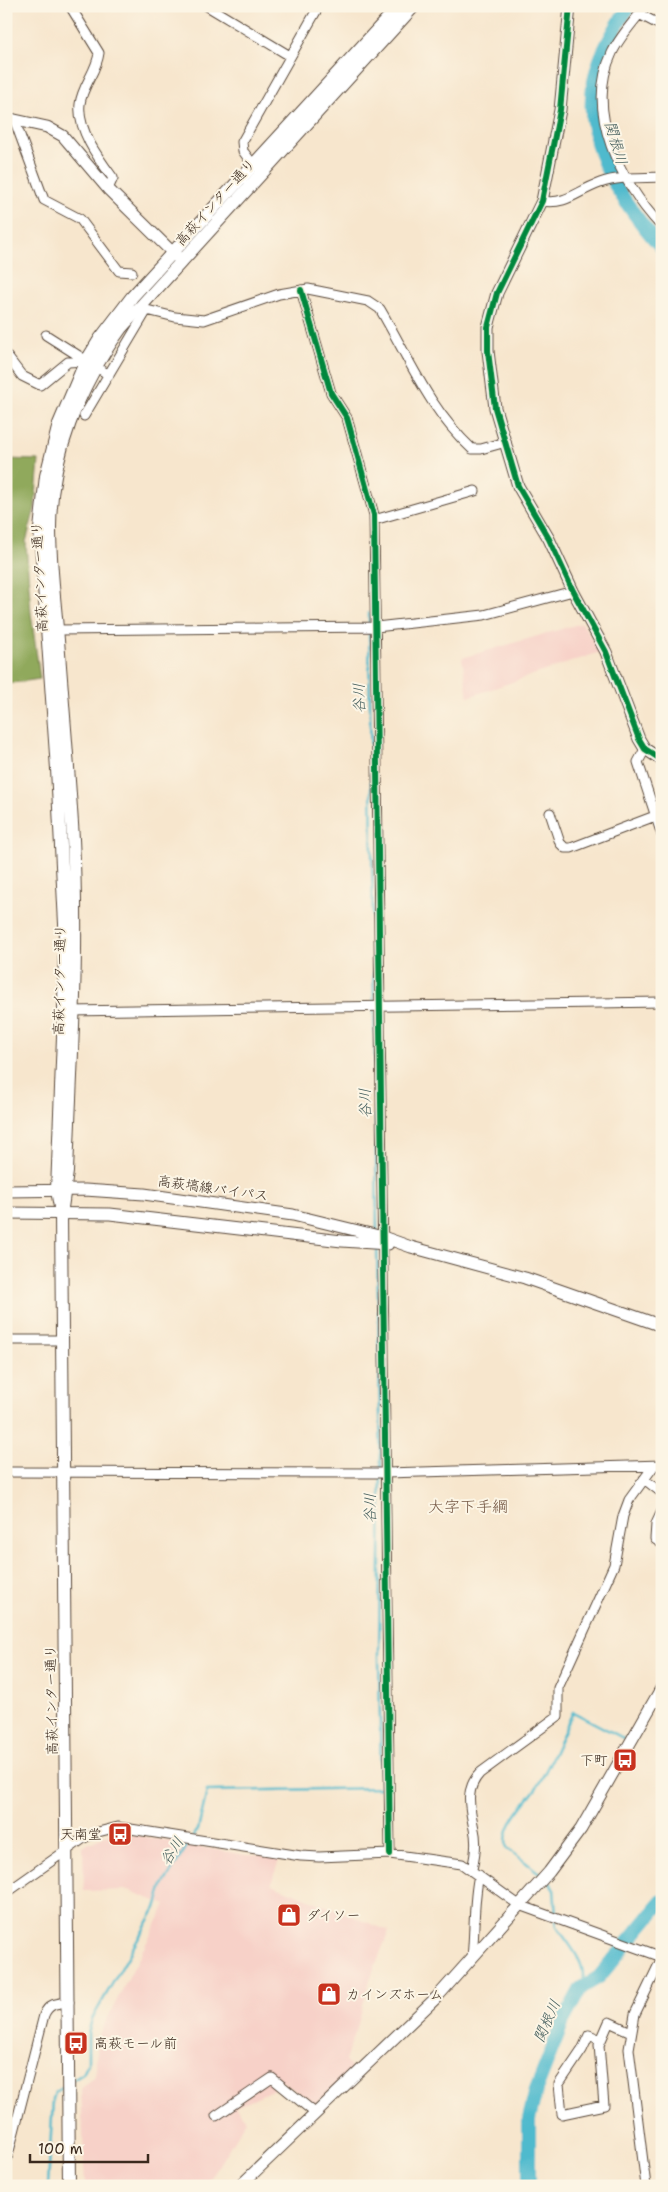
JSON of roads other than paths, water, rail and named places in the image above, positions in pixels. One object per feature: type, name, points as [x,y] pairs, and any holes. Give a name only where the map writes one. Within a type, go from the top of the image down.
[{"type":"main road","name":"高萩インター通り","points":[[69,1011],[62,848],[40,529],[43,493],[52,447],[70,394],[91,363],[113,322],[172,252],[254,166],[399,6]]},
{"type":"main road","name":"高萩インター通り","points":[[69,2186],[70,2090],[61,1213],[69,1011],[76,924],[73,839],[50,527],[56,476],[69,427],[91,363],[121,328],[144,308],[182,262],[414,6]]},
{"type":"main road","points":[[61,2186],[62,2159],[69,2112]]},
{"type":"main road","points":[[69,2112],[77,2156],[78,2186]]},
{"type":"street","points":[[70,6],[99,53],[80,105],[83,123],[93,148],[113,178],[108,189]]},
{"type":"street","points":[[207,6],[290,56]]},
{"type":"street","points":[[254,166],[243,151],[242,142],[319,6]]},
{"type":"street","points":[[570,6],[560,110],[542,201],[497,293],[488,327],[490,378],[496,408],[518,486],[549,539],[573,591],[606,652],[639,739],[645,749],[662,760]]},
{"type":"street","points":[[646,6],[612,52],[602,90],[607,130],[614,153],[639,200],[662,227]]},
{"type":"street","points":[[639,14],[662,26]]},
{"type":"street","points":[[10,119],[57,131],[108,189],[182,262]]},
{"type":"street","points":[[10,119],[44,200],[80,219],[119,270],[132,272]]},
{"type":"street","points":[[542,201],[556,203],[564,201],[601,183],[627,178],[662,177]]},
{"type":"street","points":[[84,416],[109,375],[144,308],[175,318],[204,320],[271,297],[308,289],[368,301],[380,309],[440,415],[463,440],[472,449],[481,449],[506,442]]},
{"type":"street","points":[[301,290],[331,393],[347,418],[362,467],[374,520],[390,1854]]},
{"type":"street","points":[[46,335],[109,375]]},
{"type":"street","points":[[6,355],[22,376],[40,385],[68,362],[91,363]]},
{"type":"street","points":[[374,520],[476,491]]},
{"type":"street","points":[[57,630],[376,627],[484,616],[573,591]]},
{"type":"street","points":[[645,749],[638,762],[662,835]]},
{"type":"street","points":[[550,813],[560,842],[565,848],[571,848],[655,816]]},
{"type":"street","points":[[69,1011],[662,1002]]},
{"type":"street","name":"高萩塙線バイパス","points":[[6,1190],[62,1190],[144,1194],[247,1207],[293,1215],[574,1293],[662,1326]]},
{"type":"street","name":"高萩塙線バイパス","points":[[6,1213],[61,1213],[146,1218],[342,1241],[383,1240]]},
{"type":"street","points":[[6,1340],[62,1340]]},
{"type":"street","points":[[6,1472],[386,1473],[658,1466]]},
{"type":"street","points":[[472,1958],[476,1921],[476,1872],[474,1861],[475,1833],[469,1808],[472,1783],[480,1772],[558,1716],[558,1688],[614,1565],[623,1516],[629,1500],[644,1479],[658,1466]]},
{"type":"street","points":[[644,1479],[662,1493]]},
{"type":"street","points":[[662,1511],[654,1534],[655,1539],[662,1544]]},
{"type":"street","points":[[240,2186],[437,1997],[554,1866],[581,1829],[662,1687]]},
{"type":"street","points":[[6,1893],[68,1849],[98,1832],[118,1827],[318,1857],[390,1854],[452,1861],[476,1872],[519,1905],[638,1947],[662,1958],[641,1999],[631,2032],[629,2049],[646,2186]]},
{"type":"street","points":[[6,2163],[44,2014],[51,2005],[69,2002]]},
{"type":"street","points":[[601,2040],[589,2035],[582,2050],[559,2084],[562,2114],[604,2105],[599,2045],[609,2022],[631,2032]]},
{"type":"street","points":[[216,2116],[272,2078],[315,2113]]},
{"type":"waterway","name":"関根川","points":[[629,6],[609,39],[600,60],[593,87],[592,112],[596,137],[604,162],[615,185],[629,207],[662,248]]},
{"type":"waterway","name":"谷川","points":[[369,613],[369,624]]},
{"type":"waterway","name":"谷川","points":[[369,630],[377,1232]]},
{"type":"waterway","name":"谷川","points":[[193,1836],[198,1830],[207,1791],[381,1788],[379,1657],[381,1465],[377,1247]]},
{"type":"waterway","points":[[542,1875],[507,1848],[506,1839],[511,1823],[542,1778],[573,1712],[623,1738]]},
{"type":"waterway","name":"谷川","points":[[73,2080],[83,2074],[88,2064],[88,2034],[92,2019],[156,1908],[163,1885],[190,1841]]},
{"type":"waterway","points":[[548,1880],[554,1889],[556,1915]]},
{"type":"waterway","name":"関根川","points":[[529,2186],[529,2119],[536,2090],[563,2021],[581,1988],[599,1977],[662,1901]]},
{"type":"waterway","points":[[556,1920],[557,1927],[581,1964],[583,1972],[581,1988]]},
{"type":"waterway","name":"谷川","points":[[48,2186],[53,2099],[55,2092],[65,2086]]},
{"type":"place","name":"下町","points":[[625,1760]]},
{"type":"place","name":"天南堂","points":[[120,1834]]},
{"type":"place","name":"ダイソー","points":[[289,1915]]},
{"type":"place","name":"カインズホーム","points":[[329,1994]]},
{"type":"place","name":"高萩モール前","points":[[76,2043]]},
{"type":"district","name":"大字下手綱","points":[[468,1506]]}]
